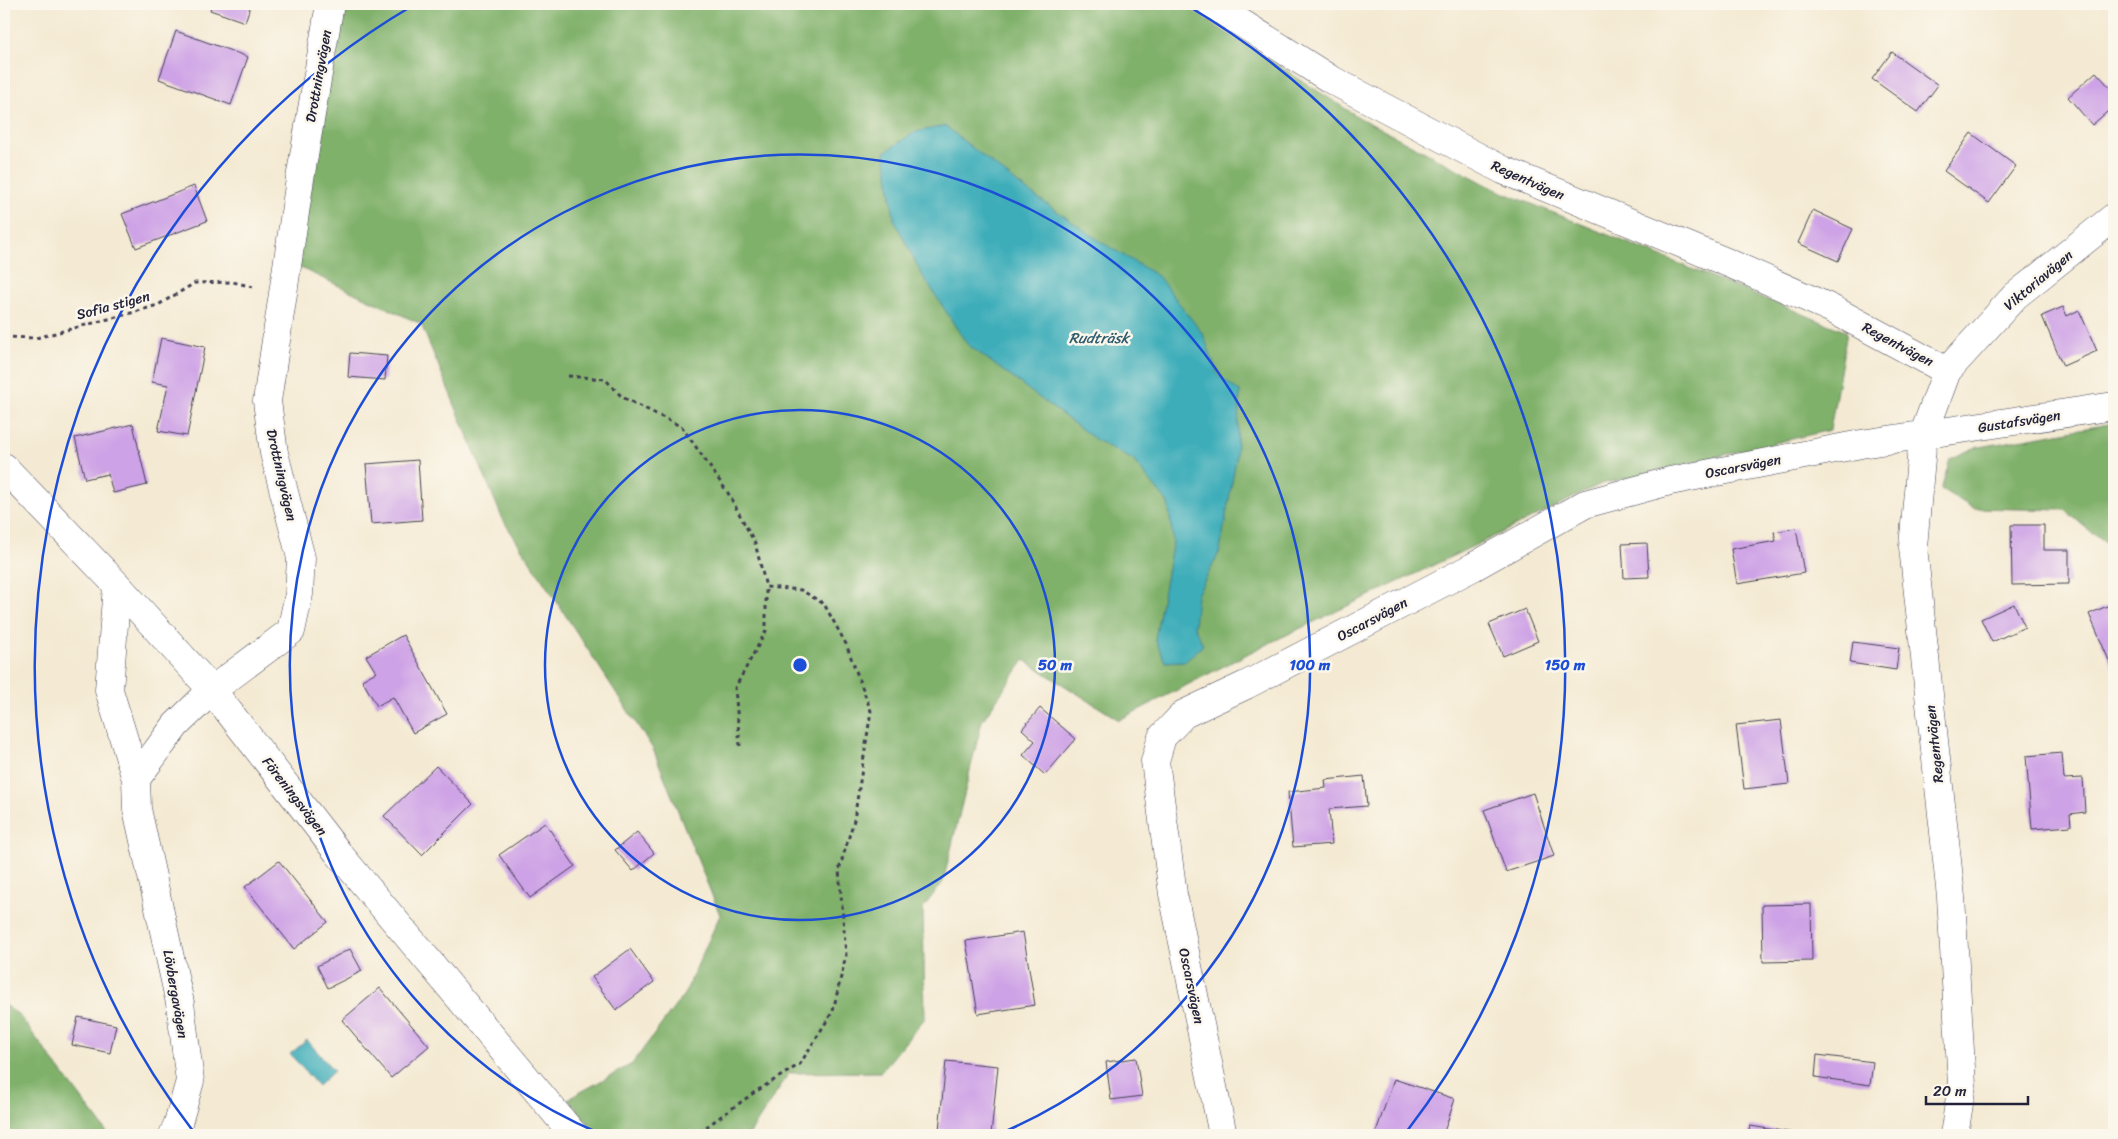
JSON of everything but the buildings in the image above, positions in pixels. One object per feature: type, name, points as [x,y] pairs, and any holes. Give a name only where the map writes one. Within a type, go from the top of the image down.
[{"type":"street","name":"Drottningvägen","points":[[136,779],[176,725],[212,690],[291,632],[299,594],[301,558],[274,452],[267,401],[330,4]]},
{"type":"street","name":"Regentvägen","points":[[1211,4],[1330,79],[1504,170],[1731,264],[1830,308],[1947,371],[1924,436],[1912,547],[1951,896],[1962,1085],[1954,1135]]},
{"type":"street","name":"Viktoriavägen","points":[[1947,371],[2015,296],[2114,217]]},
{"type":"street","name":"Gustafsvägen","points":[[1924,436],[2114,406]]},
{"type":"street","name":"Oscarsvägen","points":[[1223,1135],[1173,894],[1155,761],[1162,737],[1184,714],[1246,685],[1447,580],[1585,504],[1670,480],[1861,444],[1924,436]]},
{"type":"street","name":"Föreningsvägen","points":[[4,468],[117,585],[212,690],[339,854],[574,1135]]},
{"type":"street","points":[[117,585],[109,690],[136,779]]},
{"type":"street","name":"Lövbergavägen","points":[[136,779],[137,809],[180,1003],[190,1081],[173,1135]]},
{"type":"path","name":"Sofia stigen","points":[[4,337],[36,338],[124,315],[158,305],[195,283],[233,282],[283,294]]},
{"type":"path","points":[[568,376],[605,379],[622,397],[682,427],[728,493],[755,543],[766,587],[766,632],[735,688],[740,746]]},
{"type":"path","points":[[695,1135],[755,1092],[800,1064],[833,1011],[846,956],[839,870],[854,820],[871,711],[846,644],[824,604],[801,590],[766,587]]},
{"type":"green space","points":[[324,4],[1182,4],[1360,118],[1495,189],[1847,332],[1830,430],[1601,484],[1257,649],[1119,720],[1024,660],[982,721],[943,882],[923,908],[925,1018],[881,1072],[789,1073],[749,1135],[598,1135],[568,1099],[632,1064],[685,993],[720,915],[653,749],[503,520],[421,324],[279,258]]},
{"type":"green space","points":[[2114,423],[2114,548],[2065,510],[1973,508],[1941,489],[1950,459],[1974,448]]},
{"type":"green space","points":[[4,1005],[18,1014],[109,1135],[4,1135]]},
{"type":"water","name":"Rudträsk","points":[[945,126],[1022,187],[1103,243],[1158,276],[1203,334],[1218,375],[1240,392],[1236,459],[1220,551],[1197,595],[1194,626],[1203,645],[1186,661],[1165,662],[1155,639],[1173,541],[1168,503],[1133,460],[1096,440],[967,344],[921,273],[894,219],[885,152],[915,132]]},
{"type":"water","points":[[307,1040],[334,1071],[318,1086],[290,1054]]}]
